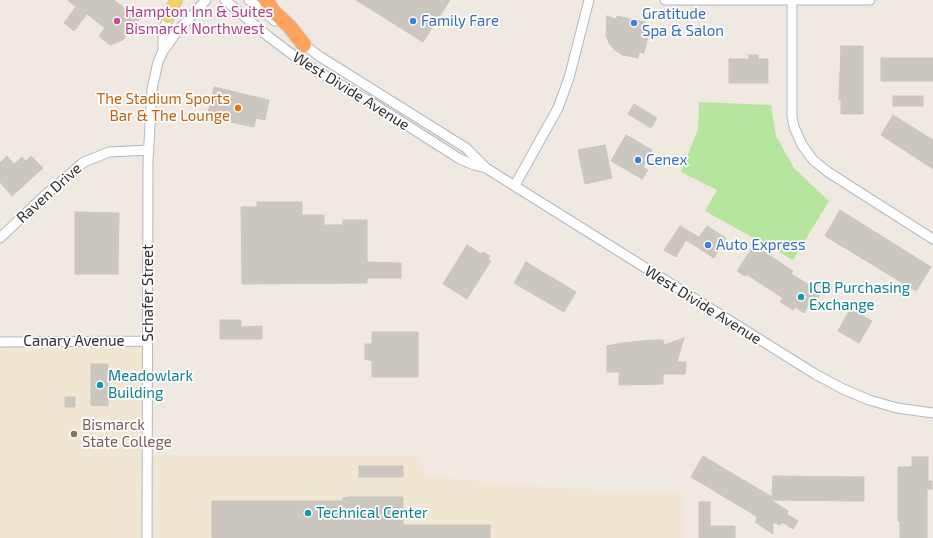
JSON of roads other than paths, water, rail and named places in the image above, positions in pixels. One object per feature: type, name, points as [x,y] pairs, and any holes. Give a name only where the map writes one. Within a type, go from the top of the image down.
[{"type":"highway","points":[[266,0],[272,11],[290,27],[304,45]]},
{"type":"main road","points":[[168,17],[176,0]]},
{"type":"street","name":"Schafer Street","points":[[163,51],[163,29],[168,17],[181,0]]},
{"type":"street","name":"Schafer Street","points":[[147,538],[149,150],[152,89],[158,62],[163,51],[176,33],[206,0]]},
{"type":"street","name":"West Divide Avenue","points":[[225,0],[264,33],[305,64],[361,96],[460,159],[486,168]]},
{"type":"street","name":"West Divide Avenue","points":[[249,0],[319,56],[466,148],[486,168],[829,382],[869,400],[897,408],[933,413]]},
{"type":"street","points":[[515,185],[560,103],[569,78],[589,0]]},
{"type":"street","points":[[665,0],[870,0]]},
{"type":"street","points":[[792,0],[792,116],[794,127],[802,145],[813,160],[828,172],[933,239]]},
{"type":"street","name":"Raven Drive","points":[[0,238],[44,196],[90,158],[118,150],[149,150]]},
{"type":"street","name":"Canary Avenue","points":[[0,342],[148,341]]},
{"type":"place","name":"Hampton Inn & Suites Bismarck Northwest","points":[[117,21]]},
{"type":"place","name":"Family Fare","points":[[413,21]]},
{"type":"place","name":"Gratitude Spa & Salon","points":[[634,23]]},
{"type":"place","name":"The Stadium Sports Bar & The Lounge","points":[[238,108]]},
{"type":"place","name":"Cenex","points":[[638,160]]},
{"type":"place","name":"Auto Express","points":[[708,245]]},
{"type":"place","name":"ICB Purchasing Exchange","points":[[801,297]]},
{"type":"place","name":"Meadowlark Building","points":[[100,385]]},
{"type":"place","name":"Bismarck State College","points":[[74,434]]},
{"type":"place","name":"Technical Center","points":[[308,513]]}]
